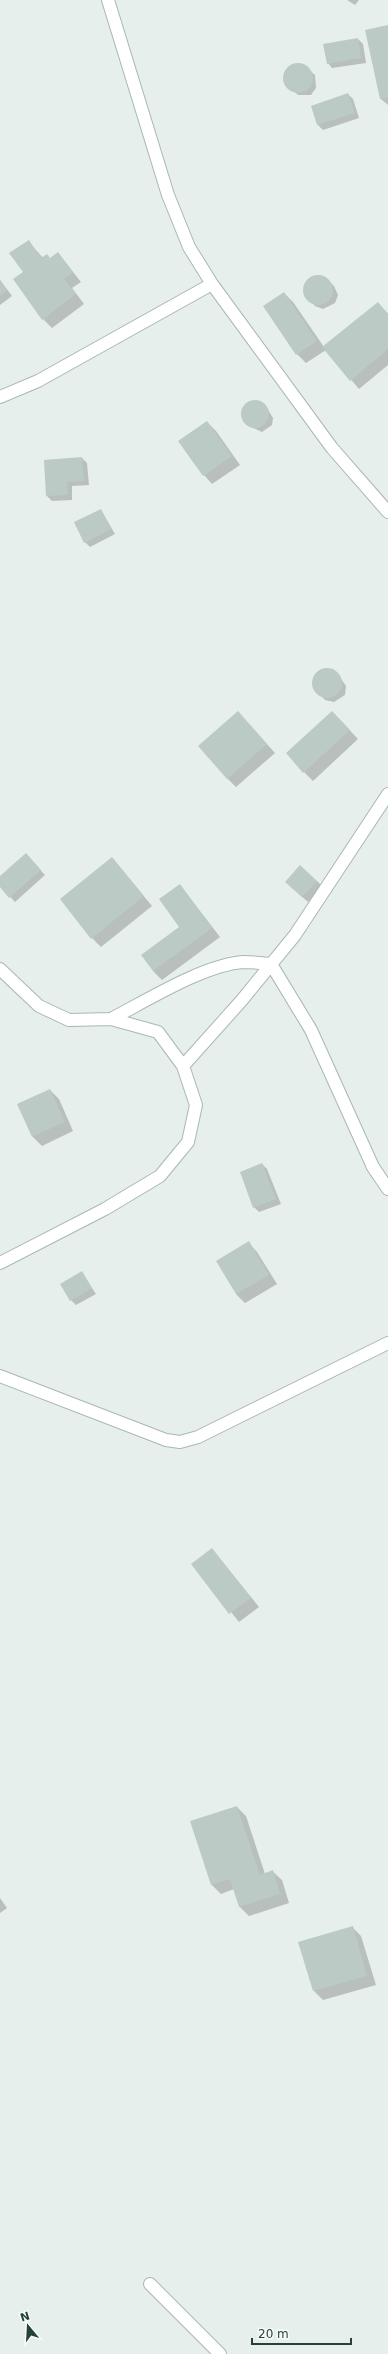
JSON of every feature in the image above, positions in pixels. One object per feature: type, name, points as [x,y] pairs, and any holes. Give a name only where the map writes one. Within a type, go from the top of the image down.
[{"type":"street","points":[[108,0],[168,195],[189,247],[212,284],[332,448],[388,512]]},
{"type":"street","points":[[0,397],[38,381],[212,284]]},
{"type":"street","points":[[183,1066],[295,935],[388,794]]},
{"type":"street","points":[[111,1019],[194,978],[218,968],[243,962],[271,964]]},
{"type":"street","points":[[271,964],[311,1030],[373,1167],[388,1189]]},
{"type":"street","points":[[0,969],[39,1006],[69,1020],[111,1019],[158,1032],[183,1066],[196,1105],[188,1142],[160,1176],[105,1209],[0,1263]]},
{"type":"street","points":[[0,1376],[166,1440],[180,1442],[198,1437],[388,1343]]},
{"type":"street","points":[[150,2284],[220,2354]]},
{"type":"building","points":[[388,25],[388,98],[380,99],[365,30]]},
{"type":"building","points":[[358,38],[361,58],[327,64],[323,44]]},
{"type":"building","points":[[298,63],[308,68],[313,78],[308,88],[298,93],[288,88],[283,78],[288,68]]},
{"type":"building","points":[[348,93],[355,113],[317,125],[311,106]]},
{"type":"building","points":[[29,240],[41,258],[47,254],[50,258],[58,252],[73,272],[64,279],[76,294],[42,320],[13,279],[23,272],[9,253]]},
{"type":"building","points":[[318,275],[324,276],[332,284],[332,296],[324,304],[318,305],[312,304],[304,296],[303,290],[304,284],[312,276]]},
{"type":"building","points":[[0,280],[7,291],[0,296]]},
{"type":"building","points":[[284,292],[317,341],[296,355],[263,306]]},
{"type":"building","points":[[378,302],[388,314],[388,349],[350,381],[322,347]]},
{"type":"building","points":[[255,400],[265,404],[269,414],[265,424],[255,428],[245,424],[241,414],[245,404]]},
{"type":"building","points":[[207,421],[232,456],[203,476],[178,441]]},
{"type":"building","points":[[82,457],[84,481],[67,482],[68,495],[46,496],[44,460]]},
{"type":"building","points":[[101,509],[111,529],[84,543],[74,522]]},
{"type":"building","points":[[327,668],[338,672],[342,683],[338,694],[327,698],[316,694],[312,683],[316,672]]},
{"type":"building","points":[[238,711],[267,744],[227,779],[198,746]]},
{"type":"building","points":[[332,711],[350,730],[303,773],[286,753]]},
{"type":"building","points":[[26,853],[41,870],[9,898],[0,887],[0,876]]},
{"type":"building","points":[[112,857],[144,896],[91,939],[60,899]]},
{"type":"building","points":[[300,865],[317,881],[302,897],[285,882]]},
{"type":"building","points":[[180,884],[212,928],[153,971],[141,955],[179,927],[159,899]]},
{"type":"building","points":[[50,1089],[65,1122],[32,1137],[17,1104]]},
{"type":"building","points":[[262,1163],[276,1199],[253,1208],[240,1172]]},
{"type":"building","points":[[249,1241],[269,1275],[236,1294],[216,1261]]},
{"type":"building","points":[[82,1271],[92,1288],[70,1301],[60,1284]]},
{"type":"building","points":[[212,1548],[251,1598],[229,1614],[191,1564]]},
{"type":"building","points":[[237,1806],[260,1875],[273,1870],[280,1894],[239,1907],[230,1879],[211,1885],[190,1821]]},
{"type":"building","points":[[353,1926],[367,1976],[313,1991],[298,1942]]}]
